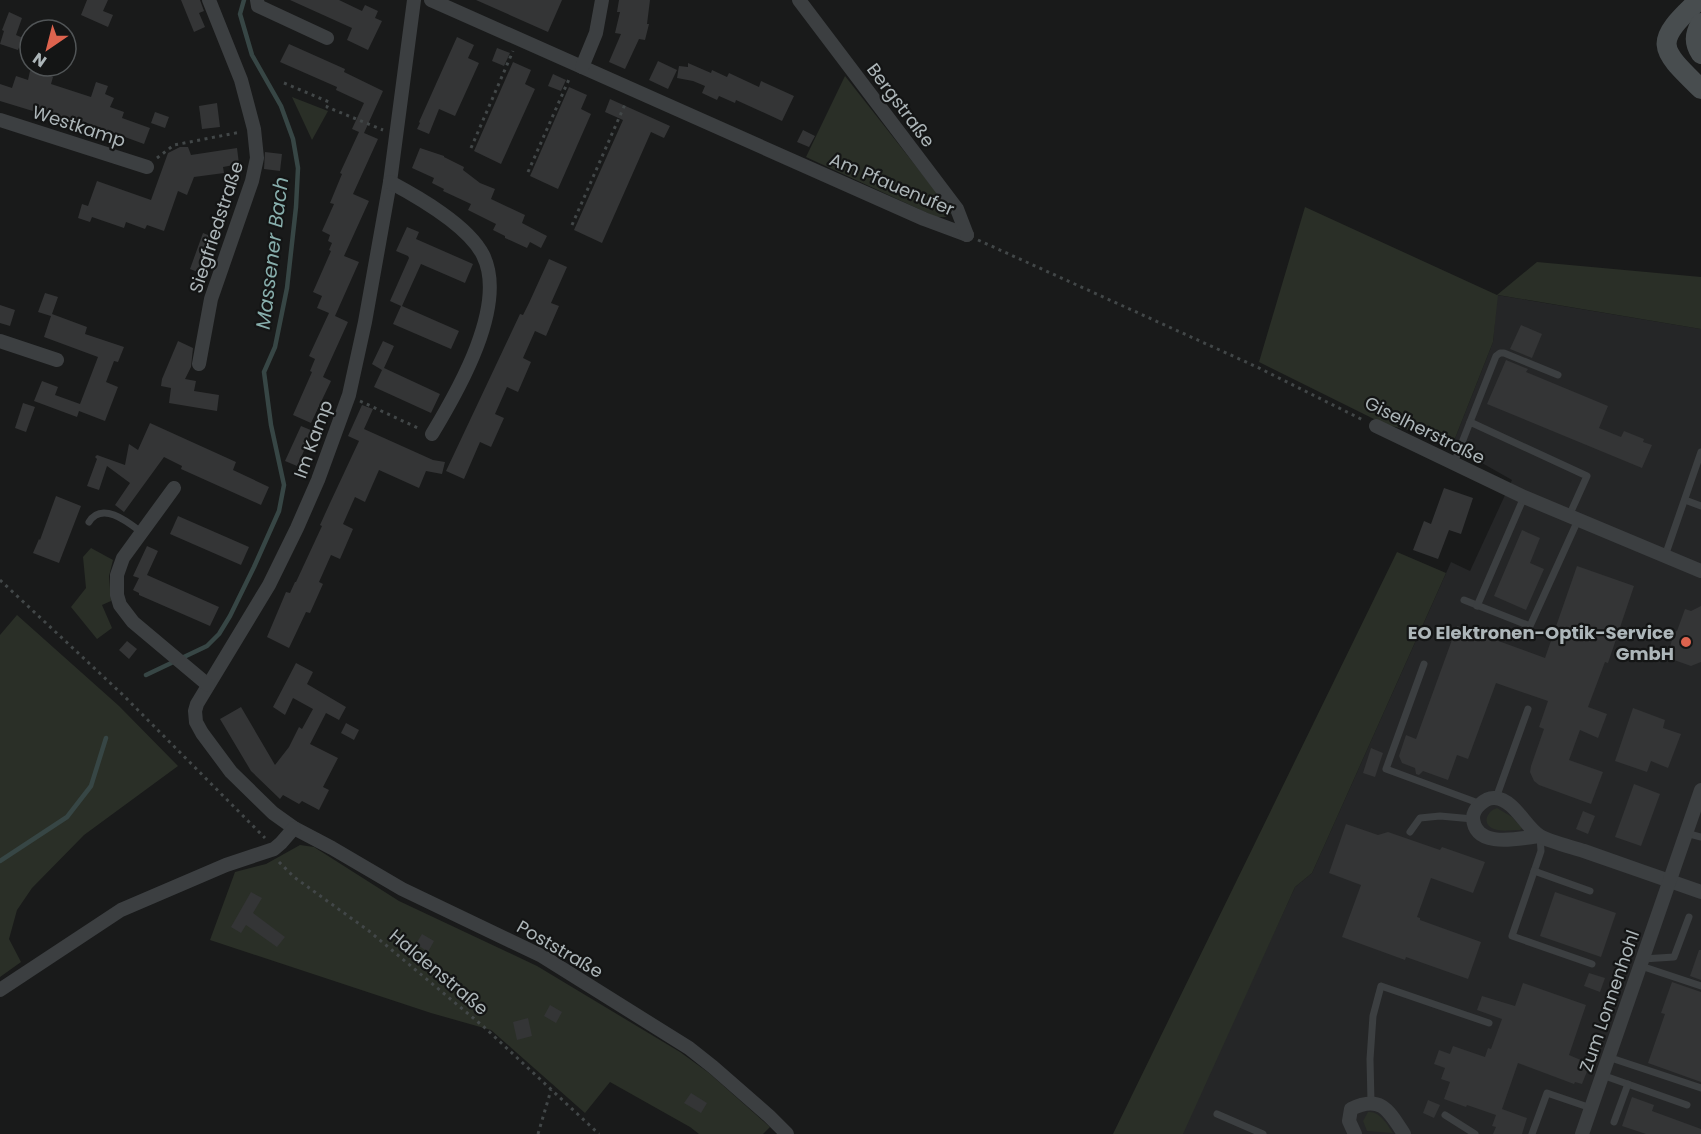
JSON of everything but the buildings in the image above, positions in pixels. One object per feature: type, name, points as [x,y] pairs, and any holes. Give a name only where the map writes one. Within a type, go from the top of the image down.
[{"type":"main road","points":[[1699,0],[1676,22],[1667,38],[1666,46],[1674,62],[1701,89]]},
{"type":"main road","points":[[1701,23],[1695,38],[1701,54]]},
{"type":"street","name":"Siegfriedstraße","points":[[199,364],[211,299],[252,181],[257,158],[254,129],[241,80],[209,0]]},
{"type":"street","points":[[257,0],[258,6],[327,38]]},
{"type":"street","name":"Im Kamp","points":[[196,722],[197,704],[269,585],[297,528],[318,480],[349,395],[365,322],[390,182],[414,0]]},
{"type":"street","name":"Am Pfauenufer","points":[[431,0],[924,219],[967,235]]},
{"type":"street","points":[[579,65],[596,33],[602,0]]},
{"type":"street","name":"Bergstraße","points":[[799,0],[957,209],[967,235]]},
{"type":"street","name":"Westkamp","points":[[0,120],[147,166]]},
{"type":"street","points":[[390,182],[421,199],[454,223],[477,246],[489,269],[491,285],[482,330],[468,370],[432,434]]},
{"type":"street","points":[[0,341],[57,360]]},
{"type":"street","name":"Giselherstraße","points":[[1376,426],[1524,497],[1701,571]]},
{"type":"street","points":[[174,488],[123,558],[116,584],[117,595],[120,605],[133,622],[208,685]]},
{"type":"street","name":"Poststraße","points":[[196,722],[201,733],[231,772],[273,813],[294,828],[402,889],[542,956],[688,1048],[729,1081],[787,1134]]},
{"type":"street","name":"Zum Lonnenhohl","points":[[1582,1134],[1701,790]]},
{"type":"street","points":[[1540,836],[1500,841],[1487,838],[1477,830],[1473,819],[1475,811],[1489,799],[1496,798],[1512,808],[1540,836],[1701,892]]},
{"type":"street","points":[[0,990],[121,910],[226,865],[272,849],[281,843],[294,828]]},
{"type":"street","points":[[1355,1134],[1349,1121],[1351,1109],[1371,1102],[1391,1114],[1404,1134]]},
{"type":"lane","points":[[1454,464],[1496,356],[1504,353],[1558,375]]},
{"type":"lane","points":[[1464,600],[1530,626],[1574,518],[1587,476],[1470,422]]},
{"type":"lane","points":[[1665,556],[1701,452]]},
{"type":"lane","points":[[1477,606],[1524,497]]},
{"type":"lane","points":[[1685,500],[1701,506]]},
{"type":"lane","points":[[88,522],[93,516],[114,515],[125,519],[141,532]]},
{"type":"lane","points":[[1424,664],[1386,769],[1481,804]]},
{"type":"lane","points":[[1496,798],[1528,709]]},
{"type":"lane","points":[[1410,832],[1420,818],[1440,816],[1473,819]]},
{"type":"lane","points":[[1686,832],[1701,837]]},
{"type":"lane","points":[[1540,836],[1541,850],[1512,936],[1592,964]]},
{"type":"lane","points":[[1534,871],[1590,891]]},
{"type":"lane","points":[[1642,962],[1674,957],[1689,917]]},
{"type":"lane","points":[[1642,962],[1701,986]]},
{"type":"lane","points":[[1371,1102],[1372,1016],[1381,987],[1489,1023]]},
{"type":"lane","points":[[1608,1056],[1701,1088]]},
{"type":"lane","points":[[1602,1075],[1687,1105]]},
{"type":"lane","points":[[1614,1122],[1628,1084]]},
{"type":"lane","points":[[1532,1134],[1547,1093],[1591,1108]]},
{"type":"lane","points":[[1217,1114],[1263,1134]]},
{"type":"lane","points":[[1445,1115],[1475,1134]]},
{"type":"path","points":[[471,148],[518,39]]},
{"type":"path","points":[[528,172],[579,65]]},
{"type":"path","points":[[284,83],[329,102],[327,107],[396,136]]},
{"type":"path","points":[[572,225],[632,89]]},
{"type":"path","points":[[147,166],[174,145],[254,129]]},
{"type":"path","name":"Am Pfauenufer","points":[[967,235],[1137,313]]},
{"type":"path","name":"Giselherstraße","points":[[1137,313],[1257,367],[1376,426]]},
{"type":"path","points":[[349,395],[412,426]]},
{"type":"path","name":"Haldenstraße","points":[[0,580],[123,695],[261,834],[282,866],[369,931],[484,1027],[599,1134]]},
{"type":"path","points":[[538,1134],[551,1090]]},
{"type":"shaded area","points":[[845,76],[952,212],[948,217],[936,217],[806,157]]},
{"type":"shaded area","points":[[292,97],[328,111],[312,140]]},
{"type":"shaded area","points":[[1305,207],[1497,295],[1537,262],[1701,277],[1701,329],[1498,295],[1493,342],[1452,446],[1432,435],[1386,425],[1259,362]]},
{"type":"shaded area","points":[[1497,295],[1701,329],[1701,1134],[1181,1134],[1295,887],[1312,873],[1451,562],[1470,571],[1512,480],[1452,446],[1493,342]]},
{"type":"shaded area","points":[[91,548],[113,560],[109,576],[111,601],[102,605],[112,628],[97,639],[71,607],[86,588],[83,557]]},
{"type":"shaded area","points":[[1397,552],[1446,573],[1312,873],[1295,887],[1183,1134],[1113,1134]]},
{"type":"shaded area","points":[[17,615],[119,706],[178,766],[84,835],[32,888],[17,910],[9,939],[21,962],[0,977],[0,635]]},
{"type":"shaded area","points":[[1497,808],[1512,817],[1522,828],[1503,831],[1490,827],[1487,821],[1488,815]]},
{"type":"shaded area","points":[[300,845],[314,847],[399,901],[537,966],[680,1052],[709,1073],[770,1127],[763,1134],[699,1134],[610,1082],[585,1113],[491,1030],[431,1013],[210,940],[235,872],[266,864]]},
{"type":"shaded area","points":[[1368,1112],[1380,1116],[1393,1133],[1367,1131],[1363,1121]]},
{"type":"waterway","name":"Massener Bach","points":[[146,675],[207,646],[219,634],[254,567],[279,511],[284,485],[271,425],[264,372],[275,347],[287,288],[298,168],[293,139],[281,106],[252,55],[240,14],[244,0]]},
{"type":"waterway","name":"Massener Bach","points":[[0,861],[67,817],[91,786],[106,738]]},
{"type":"place","name":"EO Elektronen-Optik-Service GmbH","points":[[1686,642]]}]
